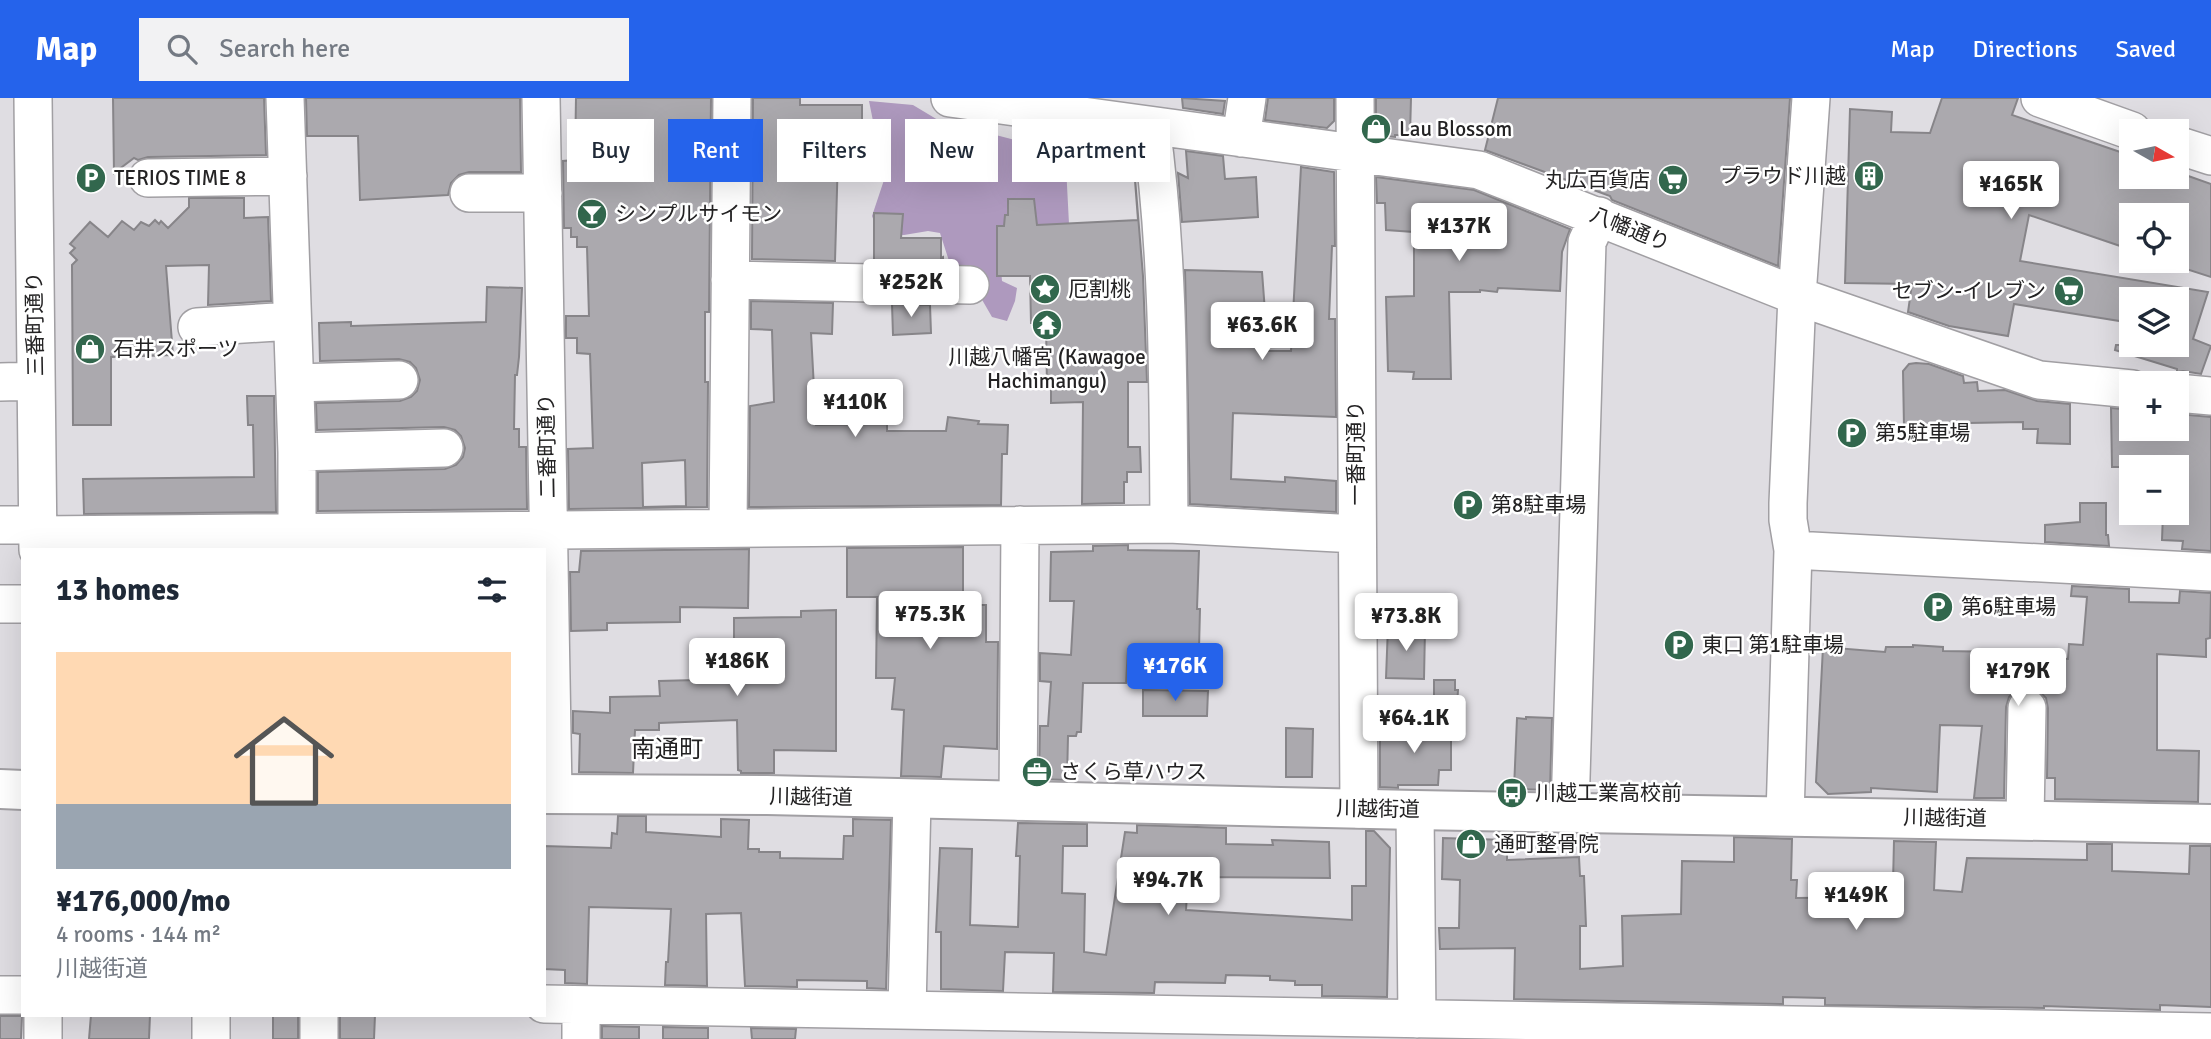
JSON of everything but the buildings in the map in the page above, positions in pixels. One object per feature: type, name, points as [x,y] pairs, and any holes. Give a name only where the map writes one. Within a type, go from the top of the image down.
[{"type":"main road","points":[[0,789],[21,790]]},
{"type":"main road","name":"川越街道","points":[[549,794],[767,795],[2211,824]]},
{"type":"street","name":"三番町通り","points":[[33,98],[38,537]]},
{"type":"street","points":[[285,98],[297,452],[297,533]]},
{"type":"street","name":"二番町通り","points":[[541,98],[549,794]]},
{"type":"street","points":[[728,528],[732,98]]},
{"type":"street","name":"八幡通り","points":[[950,98],[1055,106],[1117,119]]},
{"type":"street","points":[[1241,138],[1247,98]]},
{"type":"street","name":"一番町通り","points":[[1355,98],[1359,808]]},
{"type":"street","points":[[1785,816],[1793,550],[1788,520],[1797,296],[1811,98]]},
{"type":"street","points":[[2040,98],[2119,126]]},
{"type":"street","name":"八幡通り","points":[[1170,129],[1479,170],[1797,296],[2039,380],[2119,388]]},
{"type":"street","points":[[2189,149],[2211,156]]},
{"type":"street","points":[[148,178],[288,176]]},
{"type":"street","points":[[1158,182],[1167,377],[1169,524]]},
{"type":"street","points":[[469,193],[543,193]]},
{"type":"street","points":[[1570,811],[1587,243],[1599,216]]},
{"type":"street","points":[[730,281],[970,285]]},
{"type":"street","points":[[197,327],[292,321]]},
{"type":"street","points":[[295,383],[399,380]]},
{"type":"street","points":[[0,382],[36,381]]},
{"type":"street","points":[[2189,394],[2211,396]]},
{"type":"street","points":[[297,452],[444,448]]},
{"type":"street","points":[[0,525],[38,537],[1169,524],[1356,534]]},
{"type":"street","points":[[1018,801],[1020,525]]},
{"type":"street","points":[[1793,550],[2211,572]]},
{"type":"street","points":[[0,604],[21,604]]},
{"type":"street","points":[[2025,820],[2027,708]]},
{"type":"street","points":[[907,1010],[912,799]]},
{"type":"street","points":[[1415,810],[1417,1019]]},
{"type":"street","points":[[0,995],[21,995]]},
{"type":"street","points":[[546,1005],[581,1022],[844,1024],[907,1010],[1108,1026],[1358,1028],[1417,1019],[1872,1033],[2211,1032]]},
{"type":"street","points":[[43,1017],[43,1039]]},
{"type":"street","points":[[211,1017],[211,1039]]},
{"type":"street","points":[[319,1017],[319,1039]]},
{"type":"shaded area","points":[[869,101],[913,105],[936,119],[905,119],[905,182],[998,182],[998,136],[1012,139],[1012,182],[1067,182],[1069,224],[1037,245],[1000,258],[1002,281],[1017,288],[1007,321],[992,317],[977,291],[962,282],[950,264],[940,233],[928,231],[904,235],[879,234],[872,216],[883,182],[891,182],[891,119],[873,119]]},
{"type":"place","name":"Lau Blossom","points":[[1376,129]]},
{"type":"place","name":"プラウド川越","points":[[1869,176]]},
{"type":"place","name":"TERIOS TIME 8","points":[[91,178]]},
{"type":"place","name":"丸広百貨店","points":[[1673,180]]},
{"type":"place","name":"シンプルサイモン","points":[[592,214]]},
{"type":"place","name":"厄割桃","points":[[1045,289]]},
{"type":"place","name":"セブン-イレブン","points":[[2069,291]]},
{"type":"place","name":"川越八幡宮 (Kawagoe Hachimangu)","points":[[1047,325]]},
{"type":"place","name":"石井スポーツ","points":[[90,349]]},
{"type":"place","name":"第5駐車場","points":[[1852,433]]},
{"type":"place","name":"第8駐車場","points":[[1468,505]]},
{"type":"place","name":"第6駐車場","points":[[1938,607]]},
{"type":"place","name":"東口 第1駐車場","points":[[1679,645]]},
{"type":"place","name":"さくら草ハウス","points":[[1037,772]]},
{"type":"place","name":"川越工業高校前","points":[[1512,793]]},
{"type":"place","name":"通町整骨院","points":[[1471,844]]},
{"type":"district","name":"南通町","points":[[667,749]]}]
